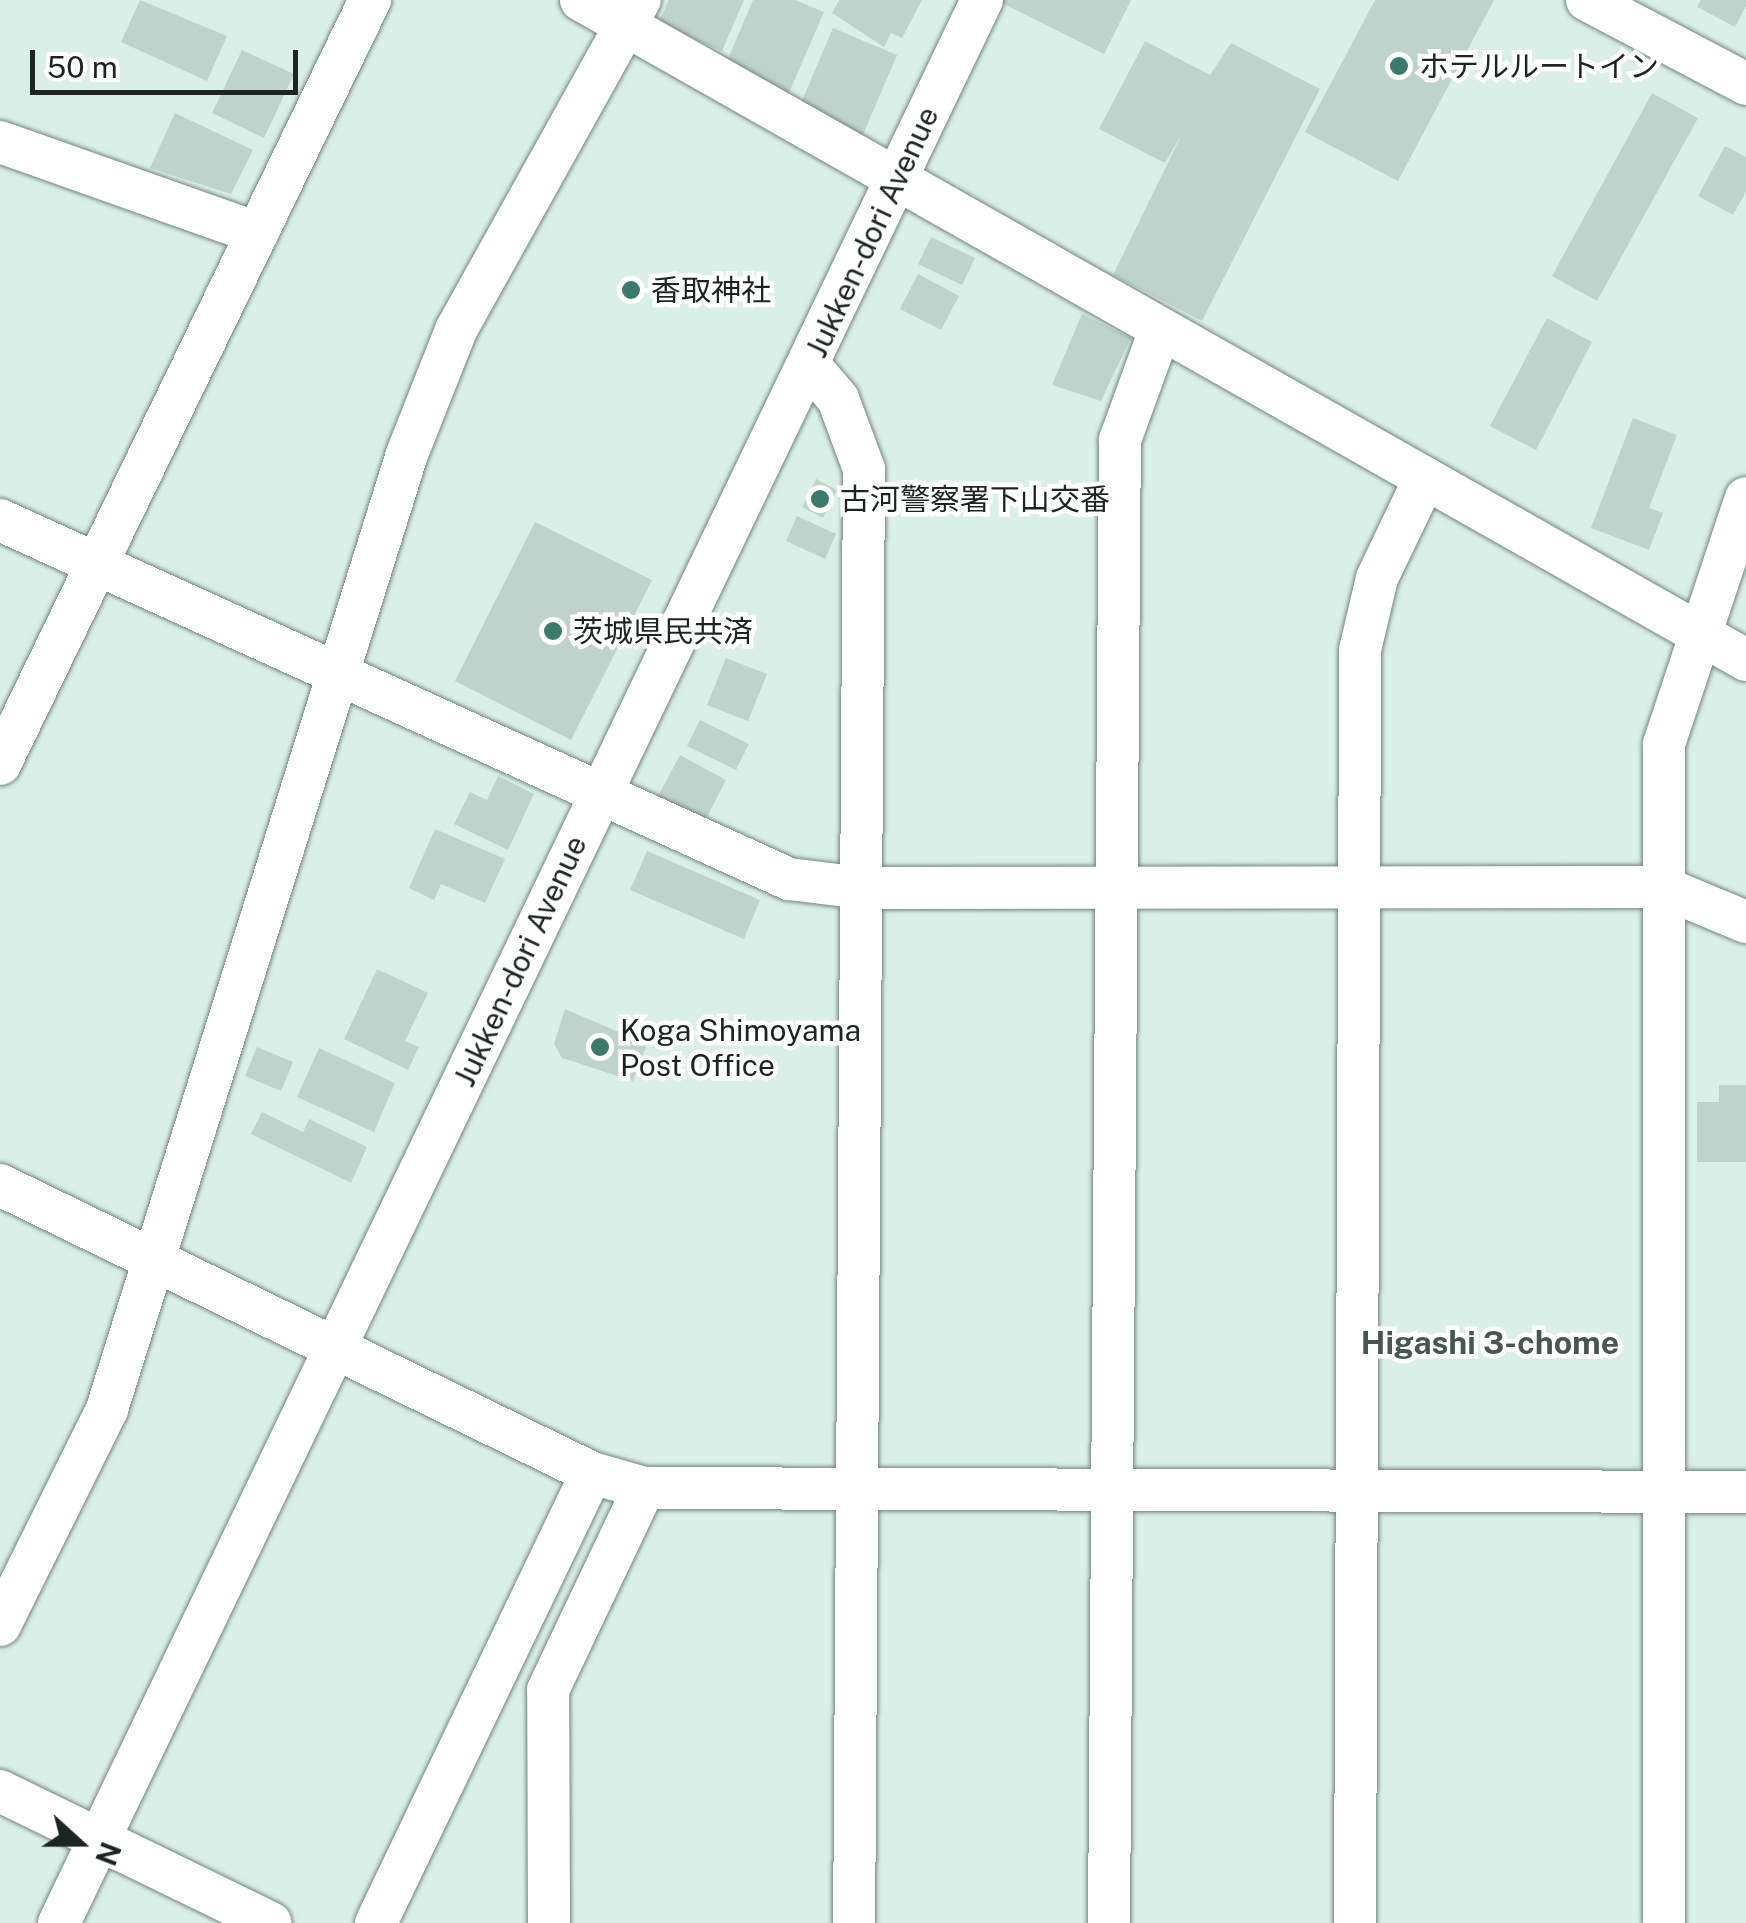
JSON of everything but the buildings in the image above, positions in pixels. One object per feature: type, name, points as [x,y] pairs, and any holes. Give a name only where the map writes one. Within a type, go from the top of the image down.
[{"type":"street","points":[[0,764],[370,0]]},
{"type":"street","points":[[580,0],[632,12],[896,177],[1159,333],[1746,660]]},
{"type":"street","name":"Jukken-dori Avenue","points":[[59,1923],[982,0]]},
{"type":"street","points":[[1588,0],[1746,84]]},
{"type":"street","points":[[0,1625],[107,1409],[335,676],[456,330],[632,12]]},
{"type":"street","points":[[0,142],[258,233]]},
{"type":"street","points":[[1109,1923],[1120,440],[1159,333]]},
{"type":"street","points":[[809,365],[838,399],[864,469],[854,1923]]},
{"type":"street","points":[[1355,1923],[1360,650],[1377,578],[1425,478]]},
{"type":"street","points":[[1664,1923],[1662,887],[1668,714],[1746,498]]},
{"type":"street","points":[[0,520],[599,796],[790,879],[862,888],[1662,887],[1746,922]]},
{"type":"street","points":[[0,1185],[592,1473],[644,1488],[1746,1492]]},
{"type":"street","points":[[376,1923],[592,1473]]},
{"type":"street","points":[[549,1923],[548,1690],[644,1488]]},
{"type":"street","points":[[0,1791],[271,1923]]},
{"type":"place","name":"ホテルルートイン","points":[[1399,66]]},
{"type":"place","name":"香取神社","points":[[631,290]]},
{"type":"place","name":"古河警察署下山交番","points":[[820,499]]},
{"type":"place","name":"茨城県民共済","points":[[553,631]]},
{"type":"place","name":"Koga Shimoyama Post Office","points":[[600,1047]]},
{"type":"district","name":"Higashi 3-chome","points":[[1490,1343]]}]
